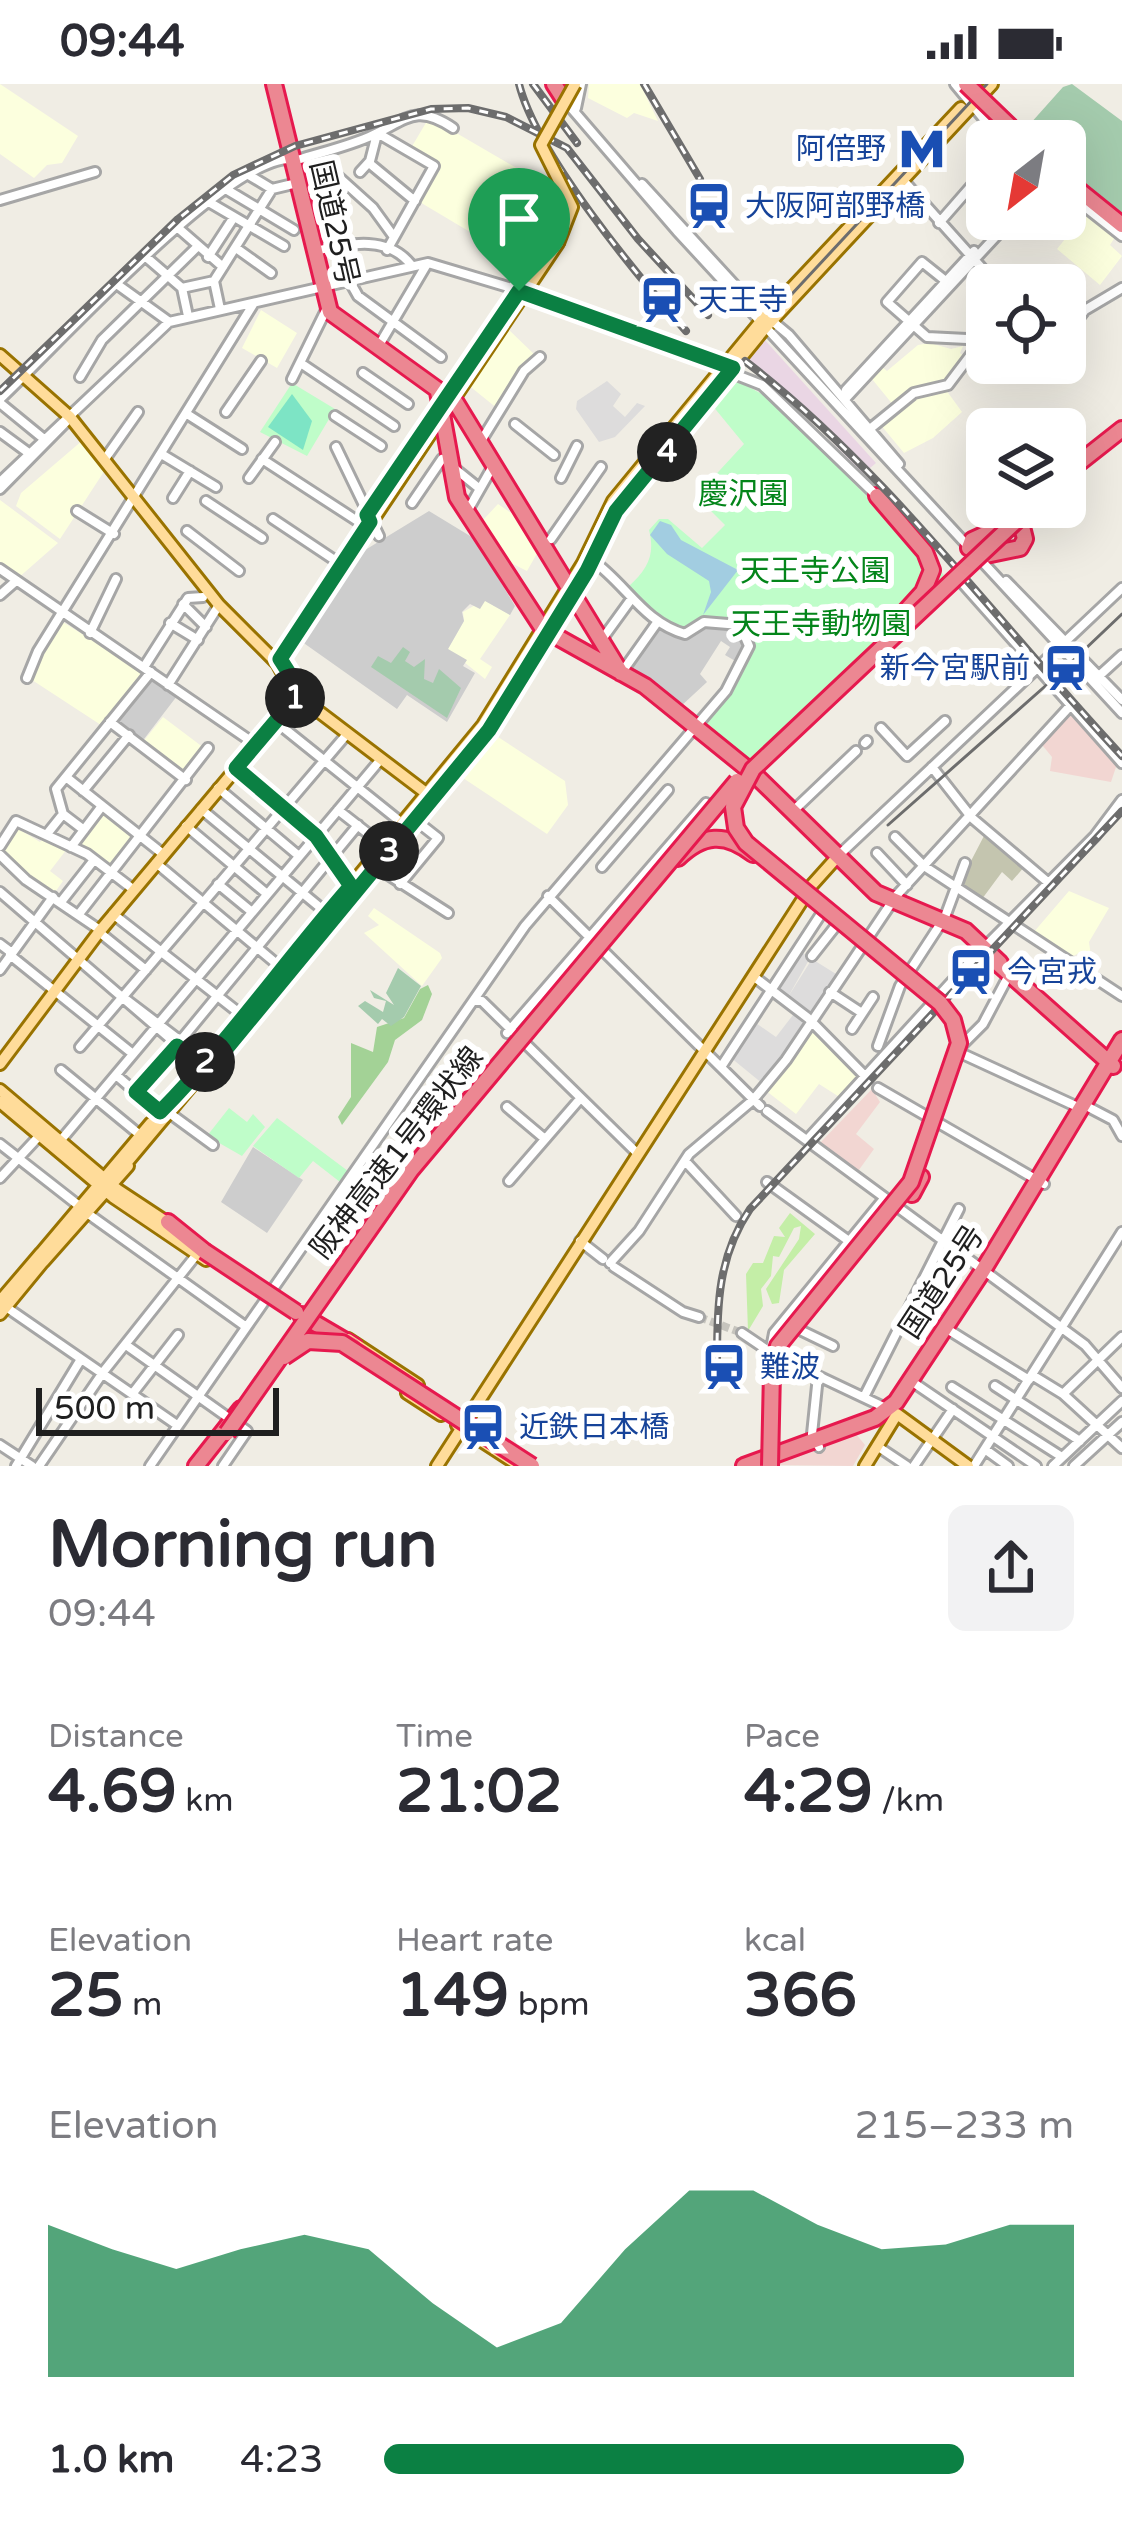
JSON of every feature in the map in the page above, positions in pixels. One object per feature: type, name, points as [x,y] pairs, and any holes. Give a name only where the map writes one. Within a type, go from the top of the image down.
[{"type":"highway","name":"国道25号","points":[[274,84],[327,308],[378,346],[480,442],[621,673]]},
{"type":"highway","points":[[960,84],[993,120]]},
{"type":"highway","points":[[1086,199],[1122,229]]},
{"type":"highway","name":"国道25号","points":[[443,405],[448,463],[466,514],[546,632],[621,673],[693,725],[751,771],[838,856]]},
{"type":"highway","points":[[1086,460],[1122,432]]},
{"type":"highway","points":[[877,496],[931,560],[932,578],[883,636]]},
{"type":"highway","points":[[934,595],[978,559],[1024,544],[1019,524],[995,530],[969,545]]},
{"type":"highway","points":[[649,887],[764,750],[1004,528]]},
{"type":"highway","points":[[791,884],[739,833],[733,813],[737,792],[784,735],[1005,528]]},
{"type":"highway","points":[[591,621],[605,650],[595,660]]},
{"type":"highway","points":[[649,887],[692,846],[715,837],[740,844],[904,974]]},
{"type":"highway","points":[[838,856],[893,902],[941,921],[984,948],[1118,1066]]},
{"type":"highway","name":"阪神高速1号環状線","points":[[200,1466],[411,1170],[649,887]]},
{"type":"highway","points":[[824,906],[953,1020],[959,1043],[955,1068],[912,1194]]},
{"type":"highway","points":[[411,1170],[494,1066],[514,1032],[570,973]]},
{"type":"highway","name":"国道25号","points":[[893,1412],[986,1275],[1085,1108],[1118,1066],[1122,1040]]},
{"type":"highway","points":[[765,1464],[775,1353],[911,1182],[955,1068]]},
{"type":"highway","name":"国道25号","points":[[986,1275],[1011,1210],[1041,1182]]},
{"type":"highway","points":[[167,1222],[200,1252],[532,1466]]},
{"type":"highway","name":"国道25号","points":[[893,1412],[917,1384],[949,1330]]},
{"type":"highway","points":[[229,1425],[290,1352],[314,1339],[341,1343],[419,1394]]},
{"type":"highway","points":[[229,1425],[255,1394]]},
{"type":"highway","points":[[744,1466],[765,1464],[893,1412]]},
{"type":"main road","points":[[571,589],[592,560],[616,511],[767,320],[988,84]]},
{"type":"main road","points":[[276,659],[557,242],[567,218],[566,196],[542,164],[537,144],[568,89]]},
{"type":"main road","points":[[0,352],[27,373],[107,456],[219,605],[276,659]]},
{"type":"main road","points":[[121,1165],[489,730],[571,589],[610,506],[727,369]]},
{"type":"main road","points":[[0,1064],[99,931],[297,696],[296,684],[276,659],[222,602],[71,416]]},
{"type":"main road","points":[[297,696],[429,796]]},
{"type":"main road","points":[[207,1066],[243,1016],[286,971],[328,914],[376,867],[387,848]]},
{"type":"main road","points":[[437,1466],[636,1152],[838,856]]},
{"type":"main road","points":[[0,1090],[105,1184],[268,1294]]},
{"type":"main road","points":[[1,1306],[185,1093]]},
{"type":"main road","points":[[0,1102],[200,1252],[464,1423],[520,1466]]},
{"type":"main road","points":[[105,1184],[140,1135],[166,1114]]},
{"type":"main road","points":[[865,1466],[893,1412],[971,1466]]},
{"type":"main road","points":[[464,1423],[541,1466]]},
{"type":"street","points":[[960,84],[970,104],[989,120]]},
{"type":"street","points":[[568,89],[767,320]]},
{"type":"street","points":[[568,89],[588,133],[869,429],[969,545],[1121,696]]},
{"type":"street","points":[[360,172],[389,122],[435,116],[453,128]]},
{"type":"street","points":[[44,439],[0,401],[177,227],[247,174],[378,134],[434,166],[387,250]]},
{"type":"street","points":[[369,163],[415,201]]},
{"type":"street","points":[[0,200],[95,172]]},
{"type":"street","points":[[333,172],[373,208],[394,237]]},
{"type":"street","points":[[247,174],[272,189],[297,183]]},
{"type":"street","points":[[900,177],[973,264]]},
{"type":"street","points":[[224,188],[293,230]]},
{"type":"street","points":[[220,309],[214,281],[272,189]]},
{"type":"street","points":[[939,224],[966,192]]},
{"type":"street","points":[[207,201],[284,246]]},
{"type":"street","points":[[208,257],[234,217]]},
{"type":"street","points":[[177,227],[223,267]]},
{"type":"street","points":[[314,251],[358,240],[412,266]]},
{"type":"street","points":[[841,399],[989,240]]},
{"type":"street","points":[[80,377],[102,340],[196,248]]},
{"type":"street","points":[[236,248],[271,273]]},
{"type":"street","points":[[146,256],[182,288],[188,316]]},
{"type":"street","points":[[911,325],[970,261]]},
{"type":"street","points":[[947,282],[922,262],[887,302],[933,338],[966,339]]},
{"type":"street","points":[[378,346],[428,263]]},
{"type":"street","points":[[0,486],[170,322],[428,263],[522,292],[768,383]]},
{"type":"street","points":[[349,280],[358,296],[441,357]]},
{"type":"street","points":[[182,288],[214,281]]},
{"type":"street","points":[[118,285],[170,322]]},
{"type":"street","points":[[1086,309],[1122,288]]},
{"type":"street","points":[[27,678],[255,302]]},
{"type":"street","points":[[292,380],[327,308]]},
{"type":"street","points":[[480,442],[524,371],[540,357]]},
{"type":"street","points":[[226,412],[261,361]]},
{"type":"street","points":[[302,364],[394,426]]},
{"type":"street","points":[[869,429],[914,393],[948,386],[966,364]]},
{"type":"street","points":[[727,369],[781,398],[877,496]]},
{"type":"street","points":[[363,373],[408,404]]},
{"type":"street","points":[[107,456],[139,412]]},
{"type":"street","points":[[187,414],[242,449]]},
{"type":"street","points":[[0,486],[71,416]]},
{"type":"street","points":[[335,416],[381,446]]},
{"type":"street","points":[[515,424],[554,455]]},
{"type":"street","points":[[0,432],[30,454]]},
{"type":"street","points":[[249,478],[274,442]]},
{"type":"street","points":[[561,478],[577,446]]},
{"type":"street","points":[[336,447],[366,520]]},
{"type":"street","points":[[163,455],[216,487]]},
{"type":"street","points":[[262,459],[366,520],[380,536]]},
{"type":"street","points":[[412,503],[448,463],[480,489]]},
{"type":"street","points":[[466,514],[494,464]]},
{"type":"street","points":[[551,538],[601,467]]},
{"type":"street","points":[[173,498],[190,471]]},
{"type":"street","points":[[206,502],[262,538]]},
{"type":"street","points":[[77,511],[114,534]]},
{"type":"street","points":[[273,519],[339,563]]},
{"type":"street","points":[[187,531],[239,571]]},
{"type":"street","points":[[969,545],[1034,606],[1122,713]]},
{"type":"street","points":[[150,1466],[548,896],[726,691],[750,639],[740,625],[704,622],[685,634],[656,625],[619,579],[592,560]]},
{"type":"street","points":[[0,569],[61,616],[255,744]]},
{"type":"street","points":[[958,578],[1122,763]]},
{"type":"street","points":[[90,633],[116,579]]},
{"type":"street","points":[[0,595],[16,581]]},
{"type":"street","points":[[838,856],[1122,588]]},
{"type":"street","points":[[84,830],[63,814],[56,790],[147,670],[183,604],[188,598],[202,597]]},
{"type":"street","points":[[603,638],[632,598]]},
{"type":"street","points":[[183,604],[206,627]]},
{"type":"street","points":[[168,685],[219,605]]},
{"type":"street","points":[[170,623],[198,640]]},
{"type":"street","points":[[621,673],[656,625]]},
{"type":"street","points":[[1099,676],[1122,655]]},
{"type":"street","points":[[609,1263],[685,1161],[760,1106],[830,992],[893,902],[1070,706]]},
{"type":"street","points":[[275,721],[358,788],[438,838],[400,884]]},
{"type":"street","points":[[880,728],[907,756],[945,721]]},
{"type":"street","points":[[110,722],[186,780]]},
{"type":"street","points":[[80,1047],[347,734]]},
{"type":"street","points":[[83,791],[129,735]]},
{"type":"street","points":[[79,914],[208,748]]},
{"type":"street","points":[[792,812],[856,751]]},
{"type":"street","points":[[61,1140],[381,759]]},
{"type":"street","points":[[932,767],[972,818],[1050,884]]},
{"type":"street","points":[[236,768],[316,836],[354,888]]},
{"type":"street","points":[[66,776],[140,836],[202,902],[286,971]]},
{"type":"street","points":[[218,788],[299,856]]},
{"type":"street","points":[[602,867],[668,790]]},
{"type":"street","points":[[807,1140],[984,948],[1050,884],[1122,800]]},
{"type":"street","points":[[514,1032],[706,803]]},
{"type":"street","points":[[70,847],[102,806]]},
{"type":"street","points":[[201,809],[328,914]]},
{"type":"street","points":[[338,810],[387,848]]},
{"type":"street","points":[[47,834],[63,814]]},
{"type":"street","points":[[134,890],[94,860],[16,821],[0,851],[146,970]]},
{"type":"street","points":[[136,1092],[358,825]]},
{"type":"street","points":[[186,826],[267,894]]},
{"type":"street","points":[[895,837],[924,866],[1122,996]]},
{"type":"street","points":[[877,853],[907,884]]},
{"type":"street","points":[[0,970],[34,922],[94,860]]},
{"type":"street","points":[[878,1046],[900,986],[941,921],[965,863]]},
{"type":"street","points":[[376,867],[448,914]]},
{"type":"street","points":[[218,884],[252,912]]},
{"type":"street","points":[[0,893],[207,1066]]},
{"type":"street","points":[[548,896],[760,1106],[1061,1328],[1122,1388]]},
{"type":"street","points":[[812,956],[824,906]]},
{"type":"street","points":[[721,1067],[824,906]]},
{"type":"street","points":[[113,914],[243,1016]]},
{"type":"street","points":[[0,944],[134,1054]]},
{"type":"street","points":[[1005,967],[975,1030],[956,1051],[1113,1120],[1122,1136]]},
{"type":"street","points":[[752,976],[814,1024],[866,1077]]},
{"type":"street","points":[[830,992],[862,1013]]},
{"type":"street","points":[[479,998],[578,1102],[636,1152]]},
{"type":"street","points":[[852,1029],[872,998]]},
{"type":"street","points":[[61,1070],[140,1135]]},
{"type":"street","points":[[116,1075],[213,1145]]},
{"type":"street","points":[[878,1088],[938,1127],[1041,1182]]},
{"type":"street","points":[[509,1181],[578,1102]]},
{"type":"street","points":[[507,1107],[545,1139]]},
{"type":"street","points":[[0,1178],[40,1135]]},
{"type":"street","points":[[0,1144],[245,1326]]},
{"type":"street","points":[[685,1161],[736,1216]]},
{"type":"street","points":[[767,1182],[852,1244]]},
{"type":"street","points":[[898,1212],[912,1194]]},
{"type":"street","points":[[765,1464],[770,1353],[885,1201]]},
{"type":"street","points":[[864,1397],[959,1209]]},
{"type":"street","points":[[971,1466],[986,1450],[1122,1232]]},
{"type":"street","points":[[580,1240],[695,1316]]},
{"type":"street","points":[[0,1445],[18,1462],[36,1466],[104,1371],[200,1252]]},
{"type":"street","points":[[1,1306],[104,1371],[177,1425]]},
{"type":"street","points":[[949,1330],[1063,1394],[1122,1448]]},
{"type":"street","points":[[802,1331],[833,1346]]},
{"type":"street","points":[[742,1333],[770,1353],[893,1412]]},
{"type":"street","points":[[133,1393],[178,1334]]},
{"type":"street","points":[[1063,1394],[1122,1337]]},
{"type":"street","points":[[125,1345],[229,1425],[223,1466]]},
{"type":"street","points":[[18,1462],[81,1359]]},
{"type":"street","points":[[817,1444],[818,1376]]},
{"type":"street","points":[[917,1384],[1036,1466]]},
{"type":"street","points":[[995,1386],[1079,1441]]},
{"type":"street","points":[[952,1387],[1063,1457]]},
{"type":"street","points":[[1053,1466],[1122,1401]]},
{"type":"street","points":[[877,1445],[910,1466],[953,1409]]},
{"type":"street","points":[[1073,1466],[1122,1422]]},
{"type":"street","points":[[986,1450],[1008,1466]]},
{"type":"street","points":[[944,1466],[952,1454]]},
{"type":"shaded area","points":[[0,84],[78,136],[62,163],[47,165],[34,178],[0,154]]},
{"type":"shaded area","points":[[589,84],[640,84],[658,121],[634,113],[627,118],[588,98]]},
{"type":"shaded area","points":[[1072,84],[1122,121],[1122,216],[1086,187],[1086,120],[1034,120],[1063,87]]},
{"type":"shaded area","points":[[434,120],[558,192],[524,264],[418,201],[437,166],[411,148],[427,121]]},
{"type":"shaded area","points":[[1086,213],[1115,237],[1110,245],[1122,256],[1100,285],[1086,273],[1086,264],[1075,264],[1057,249],[1064,240],[1086,240]]},
{"type":"shaded area","points":[[261,310],[297,333],[277,368],[242,348]]},
{"type":"shaded area","points":[[507,328],[536,356],[498,409],[467,384]]},
{"type":"shaded area","points":[[763,338],[876,463],[863,474],[786,394],[744,362]]},
{"type":"shaded area","points":[[918,345],[963,346],[960,353],[966,358],[943,385],[919,388],[894,406],[872,379],[882,367],[887,371]]},
{"type":"shaded area","points":[[607,381],[621,394],[613,406],[625,417],[637,403],[645,406],[615,437],[599,442],[576,409],[577,401]]},
{"type":"shaded area","points":[[946,390],[962,412],[933,438],[904,453],[880,424],[916,396]]},
{"type":"shaded area","points":[[83,440],[105,470],[60,539],[16,506],[21,493]]},
{"type":"shaded area","points":[[0,500],[58,543],[17,579],[0,565]]},
{"type":"shaded area","points":[[498,504],[520,519],[539,550],[527,571],[503,559],[487,536],[483,520]]},
{"type":"shaded area","points":[[429,511],[475,539],[515,606],[510,615],[485,601],[480,609],[470,604],[462,612],[464,621],[448,649],[467,660],[463,666],[475,673],[447,722],[407,695],[397,709],[298,639],[352,558]]},
{"type":"shaded area","points":[[484,600],[510,615],[480,659],[492,667],[485,679],[448,649],[464,621],[463,612]]},
{"type":"shaded area","points":[[61,621],[147,674],[104,727],[29,678]]},
{"type":"shaded area","points":[[705,624],[737,627],[748,641],[737,662],[725,655],[730,647],[721,641],[700,674],[707,682],[680,707],[629,670],[658,627],[674,633]]},
{"type":"shaded area","points":[[403,647],[410,652],[405,661],[414,667],[425,659],[424,679],[433,683],[439,669],[461,688],[447,718],[371,667],[378,656],[391,663]]},
{"type":"shaded area","points":[[151,677],[177,696],[141,743],[114,722]]},
{"type":"shaded area","points":[[1069,711],[1117,764],[1111,782],[1050,771],[1052,757],[1038,740]]},
{"type":"shaded area","points":[[163,717],[204,748],[184,776],[142,743]]},
{"type":"shaded area","points":[[495,735],[565,781],[568,805],[547,834],[463,778]]},
{"type":"shaded area","points":[[102,810],[136,835],[111,868],[75,848]]},
{"type":"shaded area","points":[[15,827],[40,842],[46,835],[67,849],[50,871],[63,881],[53,895],[0,853]]},
{"type":"shaded area","points":[[985,834],[1025,866],[1012,881],[1002,872],[982,899],[960,882]]},
{"type":"shaded area","points":[[1069,891],[1109,908],[1089,942],[1091,956],[1083,951],[1071,957],[1033,933]]},
{"type":"shaded area","points":[[374,908],[440,953],[442,958],[422,986],[364,933],[379,925],[368,916]]},
{"type":"shaded area","points":[[800,951],[810,958],[788,997],[812,959],[836,974],[813,1019],[773,989]]},
{"type":"shaded area","points":[[398,968],[421,986],[404,1017],[391,1026],[382,1019],[378,1024],[358,1006],[365,1001],[383,1012],[386,1001],[374,998],[370,990],[394,1005],[386,993]]},
{"type":"shaded area","points":[[796,1011],[809,1025],[763,1084],[730,1057],[753,1021],[776,1037]]},
{"type":"shaded area","points":[[812,1032],[859,1079],[841,1098],[819,1084],[796,1114],[765,1090]]},
{"type":"shaded area","points":[[872,1089],[880,1102],[856,1134],[874,1149],[856,1174],[818,1145]]},
{"type":"shaded area","points":[[253,1147],[303,1180],[267,1233],[221,1202]]},
{"type":"shaded area","points":[[856,1434],[865,1445],[853,1466],[770,1465]]},
{"type":"green space","name":"天王寺公園","points":[[740,382],[771,399],[944,575],[749,763],[702,725],[753,644],[749,633],[725,620],[685,632],[676,630],[628,587],[649,560],[649,530],[659,519],[668,519],[702,548],[725,525],[696,496],[744,444],[712,405],[728,385]]},
{"type":"green space","points":[[292,383],[335,409],[307,456],[260,432]]},
{"type":"green space","points":[[292,394],[312,421],[303,450],[268,427]]},
{"type":"green space","points":[[428,985],[432,994],[422,1020],[395,1040],[388,1062],[342,1125],[338,1117],[351,1097],[351,1043],[373,1052],[377,1027],[404,1018],[420,989]]},
{"type":"green space","points":[[229,1108],[247,1122],[253,1114],[265,1127],[242,1156],[207,1136]]},
{"type":"green space","points":[[277,1118],[348,1171],[340,1182],[313,1161],[299,1178],[253,1146]]},
{"type":"green space","points":[[790,1213],[815,1234],[784,1270],[779,1303],[772,1304],[766,1289],[799,1239],[801,1226],[794,1228],[779,1257],[773,1256],[771,1276],[761,1289],[763,1306],[748,1331],[746,1274],[753,1263],[763,1263],[774,1236],[785,1237],[779,1228]]},
{"type":"water","points":[[660,521],[671,525],[681,540],[738,570],[703,615],[711,592],[709,581],[667,554],[650,535]]},
{"type":"waterway","points":[[708,499],[723,495]]},
{"type":"tunnel","points":[[699,1317],[742,1333]]},
{"type":"tram line","points":[[791,295],[987,84]]},
{"type":"tram line","points":[[1062,671],[1122,614]]},
{"type":"tram line","points":[[888,825],[1051,681]]},
{"type":"railway","points":[[519,84],[529,113],[567,178],[616,247],[686,331]]},
{"type":"railway","points":[[533,84],[577,143]]},
{"type":"railway","points":[[644,84],[700,179]]},
{"type":"railway","points":[[0,391],[178,219],[233,175],[295,146],[431,109],[468,108],[506,117],[567,148],[638,239],[708,315]]},
{"type":"railway","points":[[745,361],[846,449],[894,499],[1122,756]]},
{"type":"railway","points":[[717,1360],[725,1263],[750,1209],[1122,811]]},
{"type":"place","name":"阿倍野","points":[[922,149]]},
{"type":"place","name":"大阪阿部野橋","points":[[709,206]]},
{"type":"place","name":"天王寺","points":[[662,300]]},
{"type":"place","name":"新今宮駅前","points":[[1066,668]]},
{"type":"place","name":"今宮戎","points":[[971,972]]},
{"type":"place","name":"難波","points":[[724,1367]]},
{"type":"place","name":"近鉄日本橋","points":[[483,1427]]},
{"type":"route","points":[[519,291],[367,515],[370,522],[280,659],[296,684],[297,696],[236,768],[316,836],[351,886],[243,1016],[202,1066],[182,1090],[160,1112],[136,1092],[177,1046],[202,1066],[207,1072],[286,977],[489,730],[587,571],[616,511],[733,368],[519,291]]},
{"type":"park label","name":"慶沢園","points":[[743,494]]},
{"type":"park label","name":"天王寺動物園","points":[[821,624]]}]
